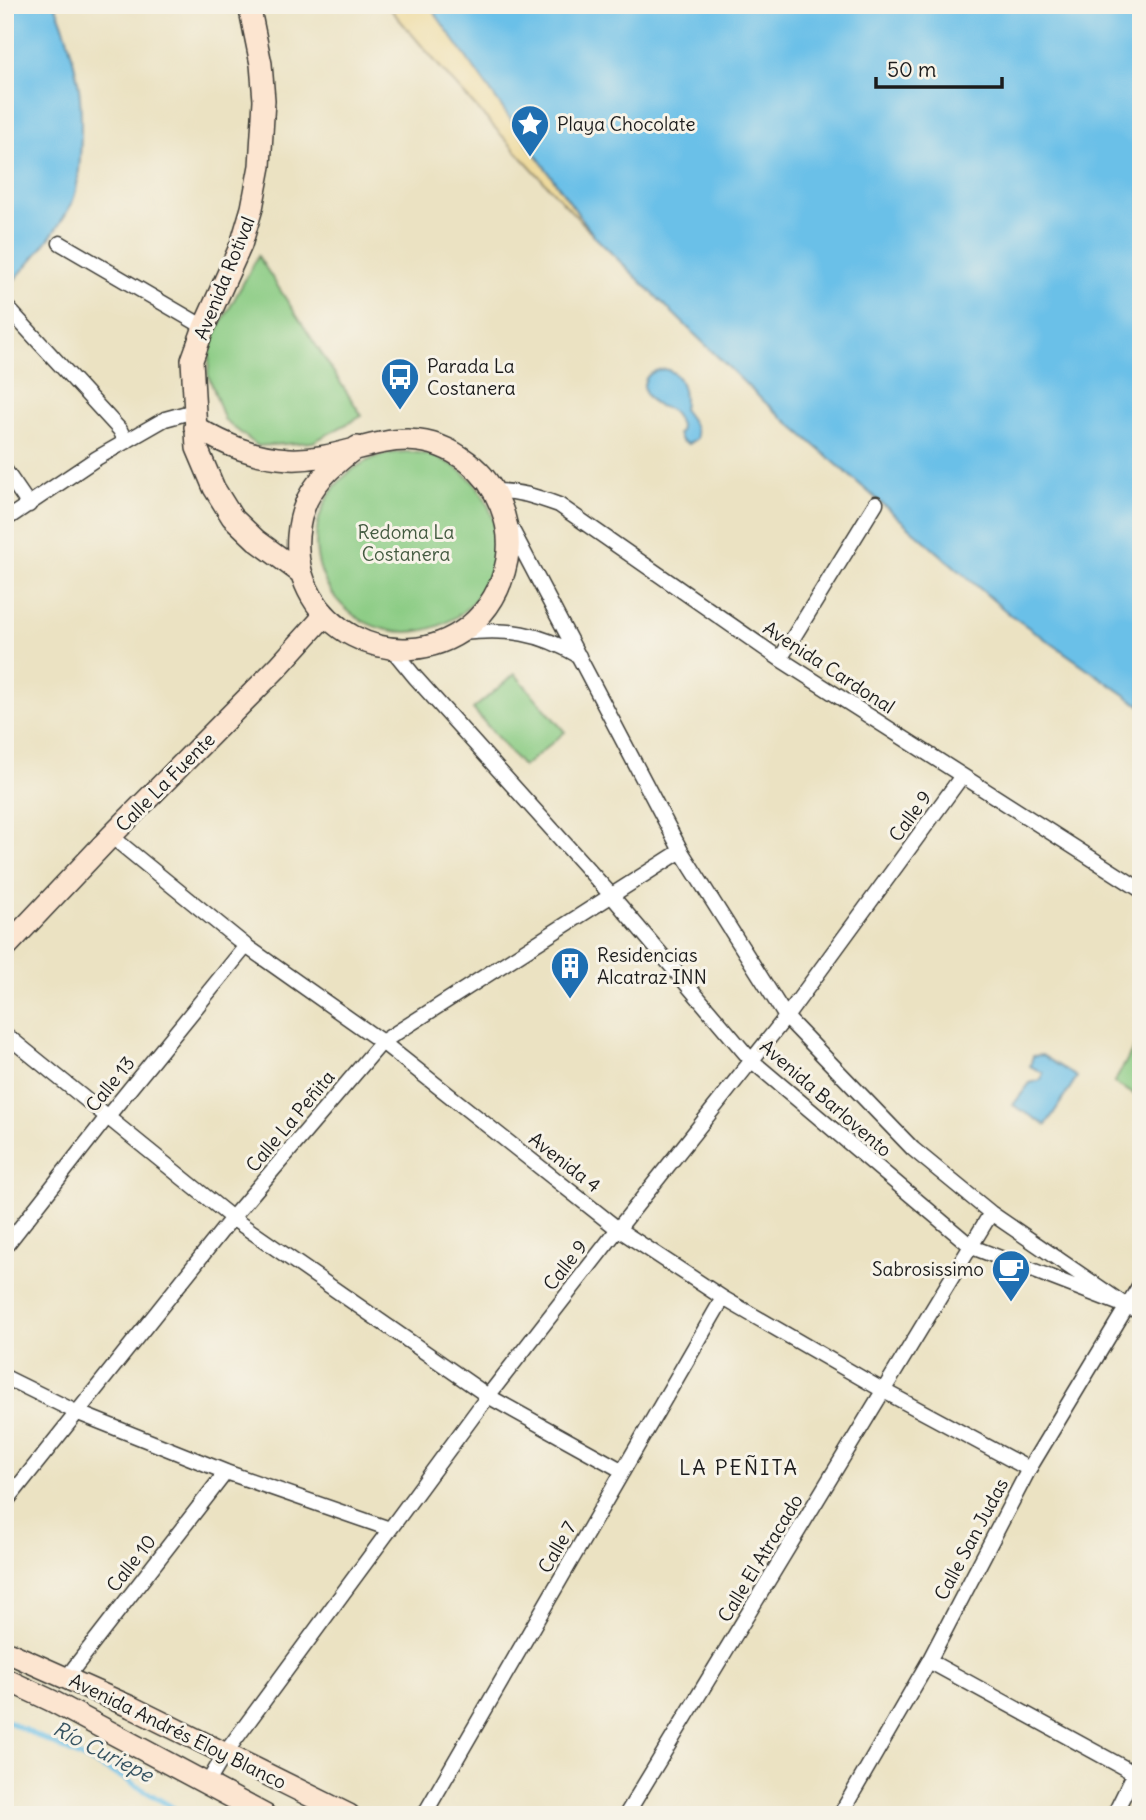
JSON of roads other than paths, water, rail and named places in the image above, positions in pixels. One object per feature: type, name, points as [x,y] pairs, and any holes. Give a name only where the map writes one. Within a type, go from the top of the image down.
[{"type":"main road","name":"Avenida Rotival","points":[[248,5],[261,64],[264,100],[260,166],[241,245],[192,360],[194,419],[201,460],[232,517],[256,540],[301,573]]},
{"type":"main road","points":[[194,419],[225,444],[257,455],[290,459],[324,456],[357,447],[395,440],[415,440],[434,444],[468,462],[482,475],[493,491],[504,515],[508,553],[505,572],[488,606],[460,633],[444,641],[410,649],[393,649],[367,643],[344,632],[325,615],[311,596],[301,573],[297,549],[299,524],[306,501],[319,480],[357,447]]},
{"type":"main road","name":"Calle La Fuente","points":[[5,948],[278,667],[325,615]]},
{"type":"main road","name":"Avenida Andrés Eloy Blanco","points":[[5,1651],[67,1677],[226,1752],[349,1815]]},
{"type":"main road","name":"Avenida Andrés Eloy Blanco","points":[[5,1679],[52,1701],[265,1815]]},
{"type":"street","points":[[60,243],[204,327]]},
{"type":"street","points":[[5,305],[120,430],[126,442]]},
{"type":"street","points":[[5,520],[97,457],[165,419],[194,419]]},
{"type":"street","points":[[5,470],[29,505]]},
{"type":"street","name":"Avenida Cardonal","points":[[493,491],[509,490],[529,494],[559,505],[780,659],[1141,890]]},
{"type":"street","points":[[780,659],[876,503]]},
{"type":"street","name":"Avenida Barlovento","points":[[504,515],[681,851],[786,1017],[913,1149],[991,1213],[1134,1310]]},
{"type":"street","points":[[460,633],[485,630],[535,635],[580,657]]},
{"type":"street","name":"Avenida Barlovento","points":[[393,649],[415,677],[611,895],[751,1060],[972,1247],[1134,1310]]},
{"type":"street","name":"Calle 9","points":[[207,1784],[226,1752],[488,1396],[786,1017],[962,776]]},
{"type":"street","name":"Avenida 4","points":[[111,836],[246,946],[382,1042],[618,1229],[723,1298],[884,1391],[1029,1469]]},
{"type":"street","name":"Calle La Peñita","points":[[5,1503],[232,1218],[382,1042],[681,851]]},
{"type":"street","name":"Calle 13","points":[[5,1247],[246,946]]},
{"type":"street","points":[[5,1034],[232,1218],[488,1396],[623,1471]]},
{"type":"street","name":"Calle El Atracado","points":[[626,1815],[991,1213]]},
{"type":"street","name":"Calle San Judas","points":[[840,1815],[929,1661],[1029,1469],[1134,1310],[1141,1283]]},
{"type":"street","name":"Calle 7","points":[[424,1815],[723,1298]]},
{"type":"street","points":[[5,1377],[76,1412],[226,1472],[390,1529]]},
{"type":"street","name":"Calle 10","points":[[67,1677],[226,1472]]},
{"type":"street","points":[[929,1661],[1137,1776]]},
{"type":"street","points":[[1114,1815],[1137,1776],[1141,1760]]},
{"type":"water","points":[[5,5],[55,5],[75,68],[81,123],[78,179],[71,205],[49,239],[5,290]]},
{"type":"water","points":[[429,5],[1141,5],[1141,706],[1008,613],[759,397],[594,236]]},
{"type":"water","points":[[664,369],[679,379],[684,396],[683,409],[697,434],[697,438],[688,444],[681,441],[678,434],[681,429],[674,413],[649,399],[644,388],[644,382],[651,374]]},
{"type":"water","points":[[1042,1055],[1077,1077],[1046,1125],[1013,1105],[1030,1083],[1041,1080],[1043,1073],[1030,1066],[1033,1056]]},
{"type":"waterway","name":"Río Curiepe","points":[[5,1720],[127,1780],[185,1815]]},
{"type":"place","name":"Playa Chocolate","points":[[530,158]]},
{"type":"place","name":"Parada La Costanera","points":[[400,411]]},
{"type":"place","name":"Residencias Alcatraz INN","points":[[570,1000]]},
{"type":"place","name":"Sabrosissimo","points":[[1011,1303]]},
{"type":"district","name":"LA PEÑITA","points":[[739,1468]]},
{"type":"park label","name":"Redoma La Costanera","points":[[406,543]]}]
